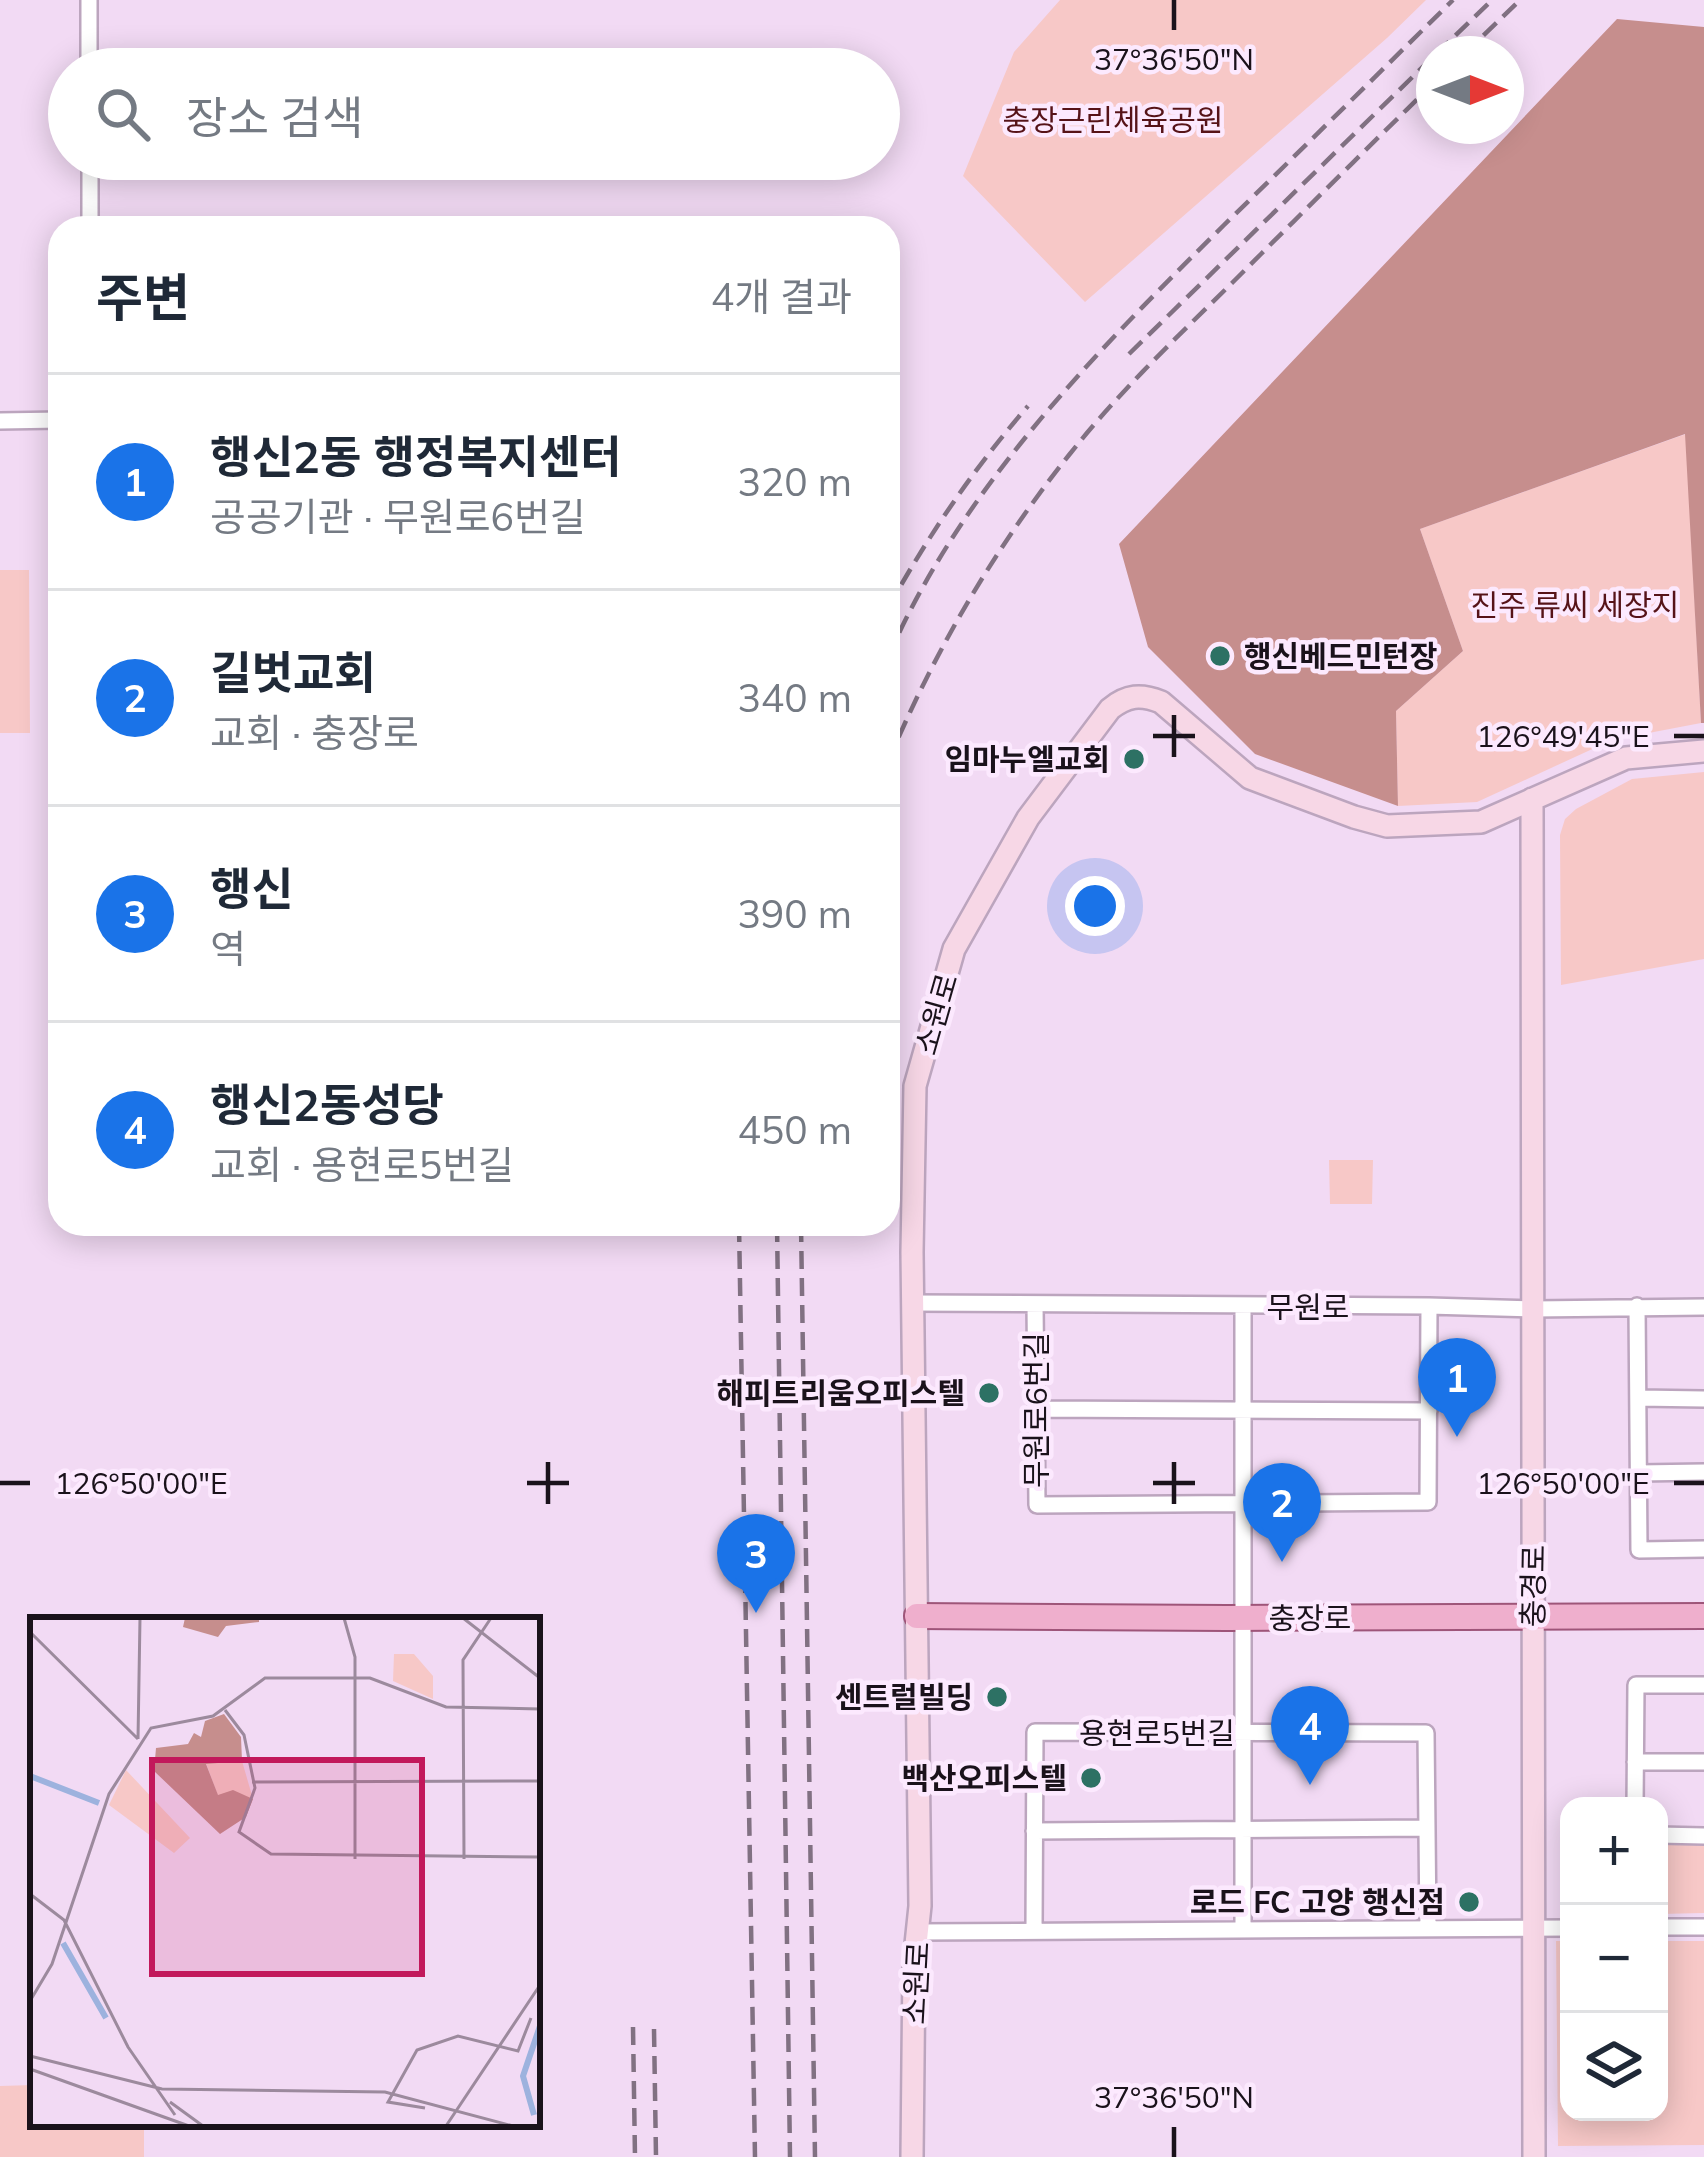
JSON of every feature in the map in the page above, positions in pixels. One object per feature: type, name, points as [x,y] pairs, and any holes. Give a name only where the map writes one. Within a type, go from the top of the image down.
[{"type":"main road","name":"소원로","points":[[912,2157],[918,1932],[912,1303],[915,1087],[954,949],[1028,818],[1109,710],[1133,696],[1161,702],[1250,778],[1387,826],[1481,822],[1626,758],[1704,751]]},
{"type":"main road","name":"충경로","points":[[1532,799],[1534,2157]]},
{"type":"main road","name":"충장로","points":[[916,1616],[1704,1616]]},
{"type":"street","points":[[89,0],[89,48]]},
{"type":"street","points":[[90,180],[90,216]]},
{"type":"street","points":[[0,422],[48,420]]},
{"type":"street","name":"무원로","points":[[912,1303],[1533,1309],[1704,1306]]},
{"type":"street","name":"무원로6번길","points":[[1035,1304],[1037,1505],[1428,1502],[1429,1306]]},
{"type":"street","points":[[1243,1306],[1243,1929]]},
{"type":"street","points":[[1637,1306],[1639,1550],[1704,1549]]},
{"type":"street","points":[[1638,1398],[1704,1399]]},
{"type":"street","points":[[1036,1409],[1429,1412]]},
{"type":"street","points":[[1639,1473],[1704,1472]]},
{"type":"street","points":[[1635,1797],[1636,1685],[1704,1685]]},
{"type":"street","name":"용현로5번길","points":[[1034,1930],[1035,1732],[1426,1733],[1428,1928]]},
{"type":"street","points":[[1635,1762],[1704,1762]]},
{"type":"street","points":[[1034,1831],[1426,1828]]},
{"type":"street","points":[[1668,1835],[1704,1836]]},
{"type":"street","points":[[1668,1927],[1704,1927]]},
{"type":"street","points":[[918,1932],[1560,1928]]},
{"type":"green space","name":"충장근린체육공원","points":[[1060,0],[1426,0],[1085,302],[963,176],[1014,52]]},
{"type":"green space","name":"진주 류씨 세장지","points":[[1686,434],[1701,723],[1612,740],[1477,802],[1398,806],[1396,711],[1463,651],[1420,529]]},
{"type":"green space","points":[[0,570],[29,570],[30,733],[0,733]]},
{"type":"green space","points":[[1704,772],[1704,959],[1561,985],[1560,835],[1565,819],[1632,779]]},
{"type":"green space","points":[[1329,1160],[1373,1160],[1372,1204],[1330,1204]]},
{"type":"green space","points":[[1704,1841],[1704,1913],[1668,1914],[1668,1842]]},
{"type":"green space","points":[[1556,1941],[1560,1941],[1560,2121],[1668,2121],[1668,1941],[1704,1941],[1704,2145],[1558,2146]]},
{"type":"green space","points":[[30,2085],[30,2127],[144,2127],[144,2157],[0,2157],[0,2086]]},
{"type":"shaded area","points":[[1617,19],[1704,27],[1704,723],[1685,434],[1420,529],[1463,651],[1396,711],[1398,806],[1255,754],[1148,647],[1119,544],[1498,144],[1524,144],[1524,117]]},
{"type":"railway","points":[[900,633],[954,536],[993,479],[1080,373],[1453,0]]},
{"type":"railway","points":[[1455,36],[1492,0]]},
{"type":"railway","points":[[1483,36],[1520,0]]},
{"type":"railway","points":[[1129,354],[1416,74]]},
{"type":"railway","points":[[900,736],[968,602],[1069,455],[1148,366],[1416,101]]},
{"type":"railway","points":[[900,587],[953,503],[1028,406]]},
{"type":"railway","points":[[739,1236],[755,2157]]},
{"type":"railway","points":[[777,1236],[790,2157]]},
{"type":"railway","points":[[801,1236],[815,2157]]},
{"type":"railway","points":[[633,2027],[635,2157]]},
{"type":"railway","points":[[654,2029],[656,2157]]},
{"type":"place","name":"행신베드민턴장","points":[[1220,656]]},
{"type":"place","name":"임마누엘교회","points":[[1134,759]]},
{"type":"place","name":"해피트리움오피스텔","points":[[989,1393]]},
{"type":"place","name":"행신2동 행정복지센터","points":[[1457,1437]]},
{"type":"place","name":"길벗교회","points":[[1282,1562]]},
{"type":"place","name":"행신","points":[[756,1613]]},
{"type":"place","name":"센트럴빌딩","points":[[997,1697]]},
{"type":"place","name":"백산오피스텔","points":[[1091,1778]]},
{"type":"place","name":"행신2동성당","points":[[1310,1785]]},
{"type":"place","name":"로드 FC 고양 행신점","points":[[1469,1902]]}]
